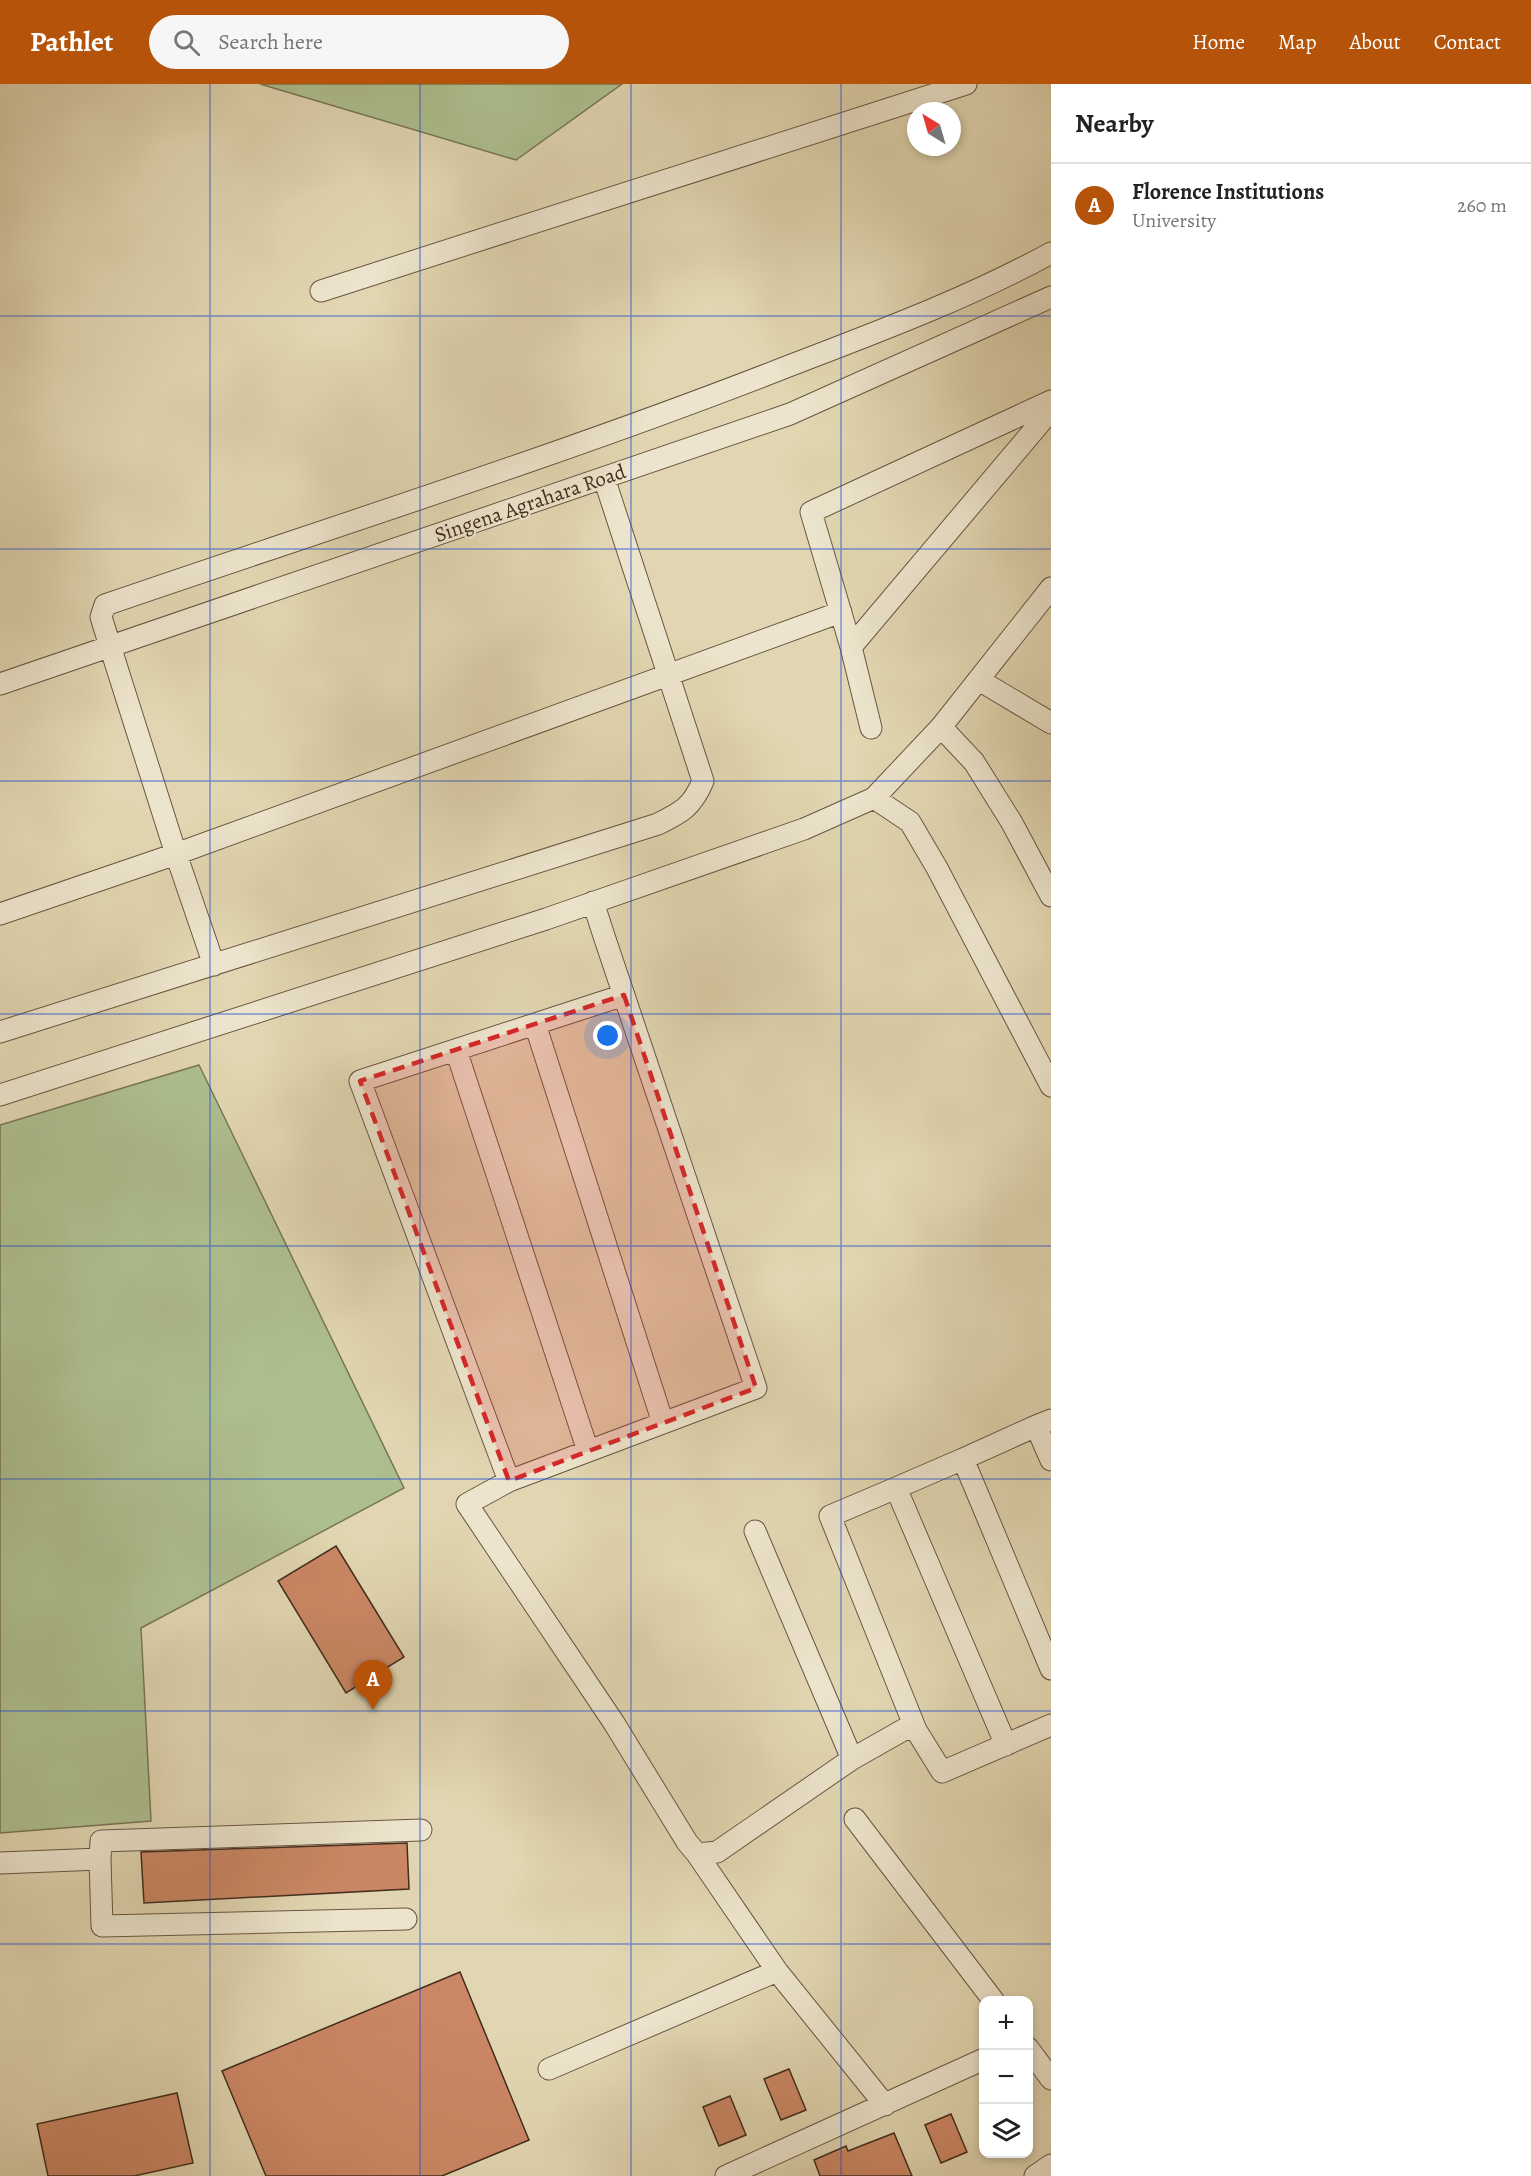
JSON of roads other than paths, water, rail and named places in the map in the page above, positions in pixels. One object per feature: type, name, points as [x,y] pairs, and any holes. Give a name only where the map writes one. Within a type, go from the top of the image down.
[{"type":"street","points":[[321,291],[966,84]]},
{"type":"street","points":[[214,965],[176,854],[101,617],[105,605],[656,418],[960,298],[1051,253]]},
{"type":"street","name":"Singena Agrahara Road","points":[[0,684],[790,414],[1051,297]]},
{"type":"street","points":[[871,728],[851,647],[811,512],[1051,401]]},
{"type":"street","points":[[851,647],[1051,410]]},
{"type":"street","points":[[0,1032],[658,824],[683,812],[696,798],[702,781],[604,478]]},
{"type":"street","points":[[0,1095],[593,903],[804,829],[874,798],[941,727],[1051,588]]},
{"type":"street","points":[[0,914],[176,854],[841,612]]},
{"type":"street","points":[[979,680],[1051,723]]},
{"type":"street","points":[[941,727],[974,762],[1012,822],[1051,896]]},
{"type":"street","points":[[874,798],[910,822],[937,868],[1051,1086]]},
{"type":"street","points":[[593,903],[756,1388],[509,1481],[467,1504],[614,1723],[687,1842],[777,1971],[885,2105]]},
{"type":"street","points":[[509,1481],[360,1081],[624,995]]},
{"type":"street","points":[[535,1024],[663,1423]]},
{"type":"street","points":[[456,1050],[588,1451]]},
{"type":"street","points":[[1047,1727],[942,1772],[916,1730],[830,1516],[1044,1423],[1051,1460]]},
{"type":"street","points":[[963,1459],[1051,1669]]},
{"type":"street","points":[[896,1488],[1006,1745]]},
{"type":"street","points":[[755,1531],[852,1759]]},
{"type":"street","points":[[697,1854],[717,1852],[852,1759],[905,1729],[916,1730]]},
{"type":"street","points":[[855,1819],[989,1996]]},
{"type":"street","points":[[406,1920],[102,1926],[101,1841],[421,1830]]},
{"type":"street","points":[[0,1863],[100,1859]]},
{"type":"street","points":[[549,2068],[777,1971]]},
{"type":"street","points":[[1030,2050],[1051,2079]]},
{"type":"street","points":[[726,2176],[979,2061]]},
{"type":"street","points":[[1035,2176],[1051,2165]]},
{"type":"place","name":"Florence Institutions","points":[[373,1710]]}]
